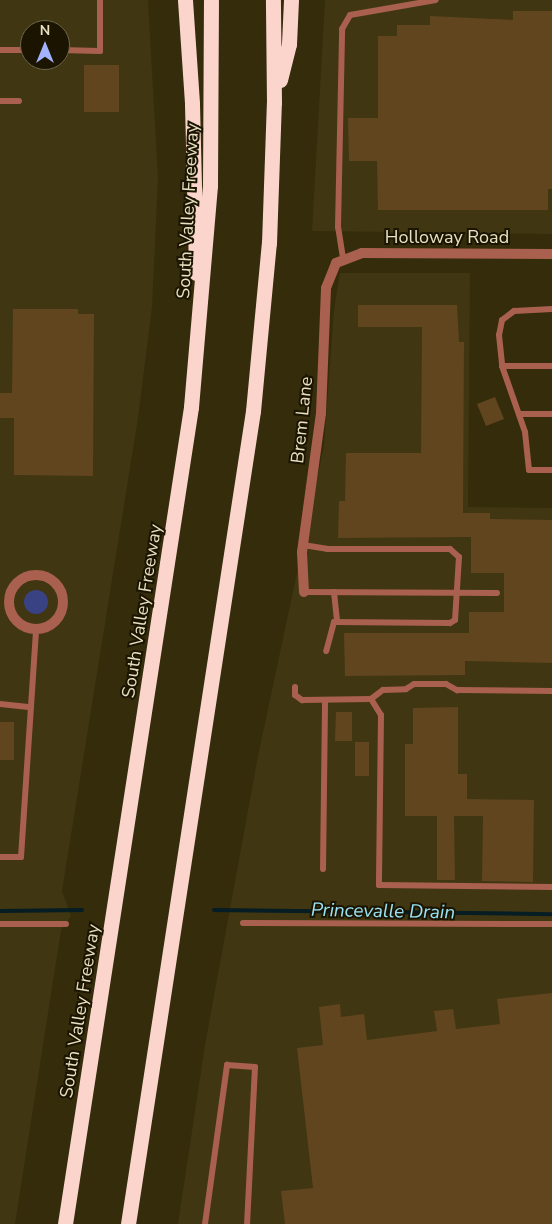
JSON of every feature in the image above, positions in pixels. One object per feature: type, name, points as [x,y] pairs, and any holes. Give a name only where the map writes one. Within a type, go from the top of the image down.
[{"type":"highway","points":[[185,0],[192,114],[197,353]]},
{"type":"highway","name":"South Valley Freeway","points":[[66,1224],[175,519],[197,353],[210,186],[211,0]]},
{"type":"highway","points":[[128,1224],[253,412],[269,243],[274,103],[273,0]]},
{"type":"highway","points":[[274,103],[289,44],[292,0]]},
{"type":"street","name":"Holloway Road","points":[[343,258],[362,253],[552,254]]},
{"type":"street","name":"Brem Lane","points":[[304,592],[303,546],[322,397],[326,288],[330,270],[343,258]]},
{"type":"street","points":[[41,574],[56,583],[64,600],[60,614],[50,625],[36,629],[16,620],[4,602],[13,586],[26,576],[41,574]]},
{"type":"lane","points":[[70,50],[100,51],[100,0]]},
{"type":"lane","points":[[343,258],[338,227],[342,29],[350,16],[436,0]]},
{"type":"lane","points":[[0,50],[20,50]]},
{"type":"lane","points":[[0,101],[19,101]]},
{"type":"lane","points":[[552,309],[522,309],[506,315],[499,335],[502,366],[520,414],[528,470],[552,470]]},
{"type":"lane","points":[[502,366],[552,366]]},
{"type":"lane","points":[[520,414],[552,414]]},
{"type":"lane","points":[[303,546],[328,549],[450,549],[459,557],[458,614],[450,623],[337,622],[330,626],[326,651]]},
{"type":"lane","points":[[304,592],[497,593]]},
{"type":"lane","points":[[334,592],[337,622]]},
{"type":"lane","points":[[0,857],[21,857],[36,629]]},
{"type":"lane","points":[[295,687],[295,695],[302,700],[371,699],[383,690],[406,689],[414,684],[446,684],[457,690],[552,691]]},
{"type":"lane","points":[[371,699],[381,715],[379,885],[552,887]]},
{"type":"lane","points":[[323,869],[325,700]]},
{"type":"lane","points":[[0,704],[31,707]]},
{"type":"lane","points":[[243,923],[552,924]]},
{"type":"lane","points":[[0,924],[66,924]]},
{"type":"lane","points":[[205,1224],[227,1065],[255,1067],[247,1224]]},
{"type":"shaded area","points":[[0,0],[148,0],[158,178],[152,307],[138,418],[62,891],[71,916],[61,930],[15,1224],[0,1224]]},
{"type":"shaded area","points":[[325,0],[552,0],[552,234],[312,231]]},
{"type":"shaded area","points":[[340,273],[470,273],[468,507],[552,508],[552,1224],[178,1224],[205,1045],[258,756],[324,446],[334,310]]},
{"type":"shaded area","points":[[36,590],[44,594],[48,602],[44,610],[36,614],[28,610],[24,602],[28,594]]},
{"type":"building","points":[[513,11],[552,11],[552,189],[548,189],[548,210],[378,210],[377,161],[349,161],[348,118],[378,118],[378,36],[397,36],[397,25],[430,25],[430,16],[513,20]]},
{"type":"building","points":[[84,65],[119,65],[119,112],[84,112]]},
{"type":"building","points":[[358,305],[457,305],[459,342],[464,342],[463,513],[490,513],[490,519],[552,520],[552,663],[465,661],[465,675],[345,676],[344,633],[469,633],[469,612],[504,612],[504,573],[471,573],[471,537],[338,538],[339,501],[345,501],[346,453],[421,453],[422,327],[358,327]]},
{"type":"building","points":[[13,309],[78,309],[78,314],[94,314],[93,476],[14,475],[14,418],[0,418],[0,393],[12,393]]},
{"type":"building","points":[[495,397],[504,419],[486,426],[477,404]]},
{"type":"building","points":[[458,707],[458,774],[467,774],[467,799],[534,800],[533,882],[482,881],[483,816],[454,816],[455,880],[437,880],[437,816],[405,816],[405,744],[413,744],[413,708]]},
{"type":"building","points":[[336,712],[352,712],[352,741],[335,741]]},
{"type":"building","points":[[0,722],[14,722],[14,760],[0,760]]},
{"type":"building","points":[[355,742],[369,742],[369,776],[355,776]]},
{"type":"building","points":[[552,993],[552,1224],[285,1224],[281,1191],[313,1188],[297,1048],[323,1045],[319,1007],[340,1004],[341,1017],[364,1014],[367,1040],[437,1031],[434,1011],[453,1009],[456,1029],[500,1024],[497,999]]},
{"type":"waterway","name":"Princevalle Drain","points":[[0,911],[82,910]]},
{"type":"waterway","name":"Princevalle Drain","points":[[214,910],[552,914]]}]
